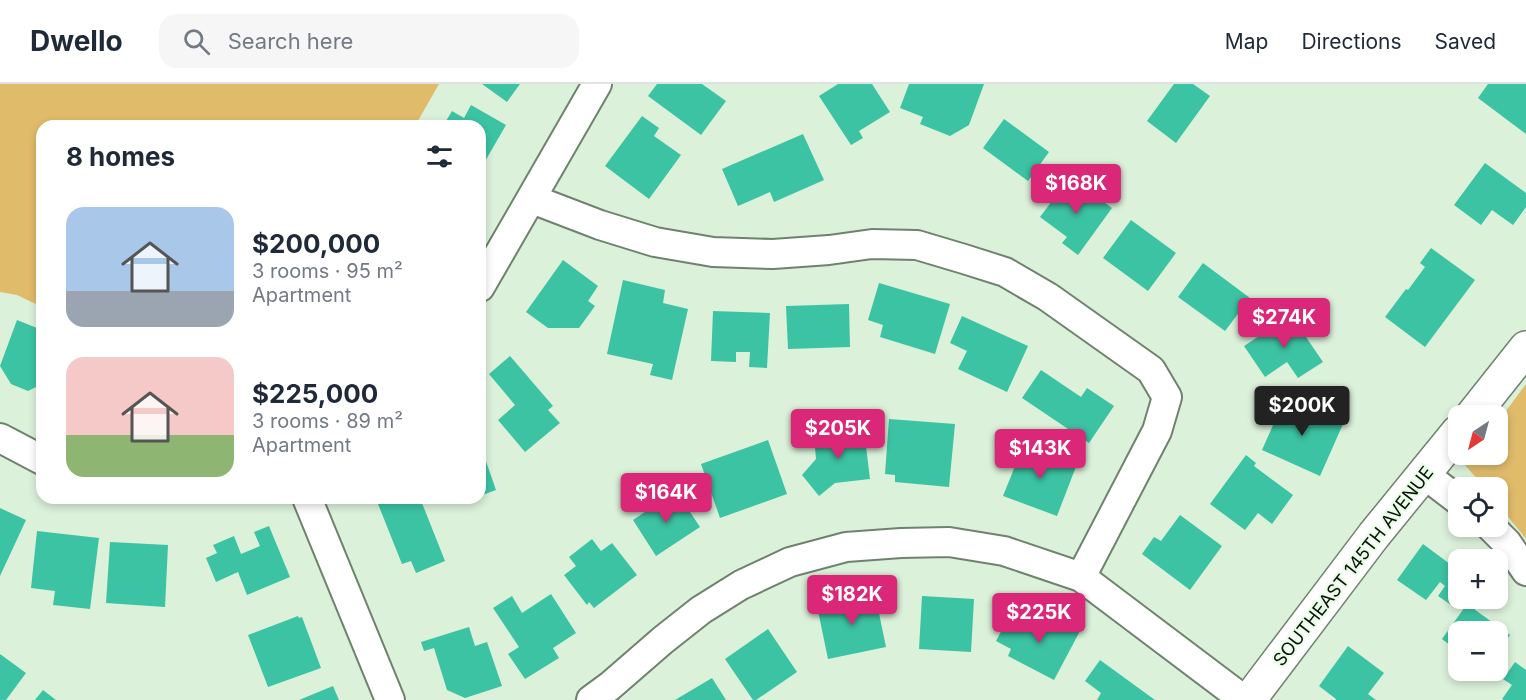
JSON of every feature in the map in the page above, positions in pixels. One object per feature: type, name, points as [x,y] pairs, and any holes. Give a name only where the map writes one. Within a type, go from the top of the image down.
[{"type":"street","points":[[486,277],[597,84]]},
{"type":"street","points":[[532,199],[600,225],[655,242],[713,252],[773,254],[872,244],[917,245],[1005,272],[1048,297],[1151,370],[1167,397],[1157,431],[1081,577]]},
{"type":"street","points":[[1481,405],[1526,348]]},
{"type":"street","points":[[0,438],[36,457]]},
{"type":"street","name":"SOUTHEAST 145TH AVENUE","points":[[1249,700],[1374,535],[1448,444]]},
{"type":"street","points":[[1424,474],[1448,492]]},
{"type":"street","points":[[309,504],[390,700]]},
{"type":"street","points":[[1501,537],[1526,571]]},
{"type":"street","points":[[591,700],[701,610],[741,585],[790,562],[846,547],[949,542],[1004,550],[1081,577],[1244,700]]},
{"type":"shaded area","points":[[0,84],[439,84],[418,120],[36,120],[36,304],[17,295],[0,292]]},
{"type":"shaded area","points":[[1526,384],[1526,539],[1508,517],[1508,477],[1475,477],[1465,465],[1508,465],[1508,408]]},
{"type":"building","points":[[482,84],[520,84],[507,102]]},
{"type":"building","points":[[657,84],[702,84],[726,101],[701,135],[648,96]]},
{"type":"building","points":[[838,84],[872,84],[890,112],[859,131],[863,138],[851,145],[819,96]]},
{"type":"building","points":[[909,84],[984,84],[969,125],[950,136],[920,124],[923,117],[900,108]]},
{"type":"building","points":[[1174,84],[1193,84],[1210,96],[1176,143],[1147,121]]},
{"type":"building","points":[[1488,84],[1526,84],[1526,134],[1478,98]]},
{"type":"building","points":[[471,105],[506,125],[486,160],[486,120],[447,120],[452,111],[464,118]]},
{"type":"building","points":[[642,116],[659,128],[654,136],[681,155],[649,199],[605,166]]},
{"type":"building","points":[[1004,119],[1049,152],[1028,181],[983,148]]},
{"type":"building","points":[[803,134],[824,180],[774,202],[770,192],[738,206],[722,169]]},
{"type":"building","points":[[1485,163],[1526,193],[1526,207],[1513,225],[1492,210],[1481,225],[1454,205]]},
{"type":"building","points":[[1070,177],[1112,208],[1078,255],[1062,243],[1067,237],[1040,217]]},
{"type":"building","points":[[1131,220],[1176,253],[1148,291],[1103,258]]},
{"type":"building","points":[[1431,248],[1475,280],[1425,347],[1385,317],[1425,267],[1420,263]]},
{"type":"building","points":[[563,260],[598,286],[588,301],[595,306],[579,328],[548,328],[526,312]]},
{"type":"building","points":[[1203,263],[1250,298],[1225,331],[1178,297]]},
{"type":"building","points":[[623,280],[665,290],[663,303],[688,309],[672,380],[650,375],[653,364],[607,354]]},
{"type":"building","points":[[879,283],[950,304],[935,354],[880,337],[883,325],[868,320]]},
{"type":"building","points":[[849,304],[850,347],[788,349],[786,306]]},
{"type":"building","points":[[713,311],[770,313],[767,368],[749,367],[750,352],[736,352],[736,362],[711,361]]},
{"type":"building","points":[[1291,315],[1323,362],[1298,378],[1287,362],[1265,377],[1244,346]]},
{"type":"building","points":[[962,316],[1028,346],[1007,392],[958,369],[967,351],[950,343]]},
{"type":"building","points":[[17,320],[36,328],[36,387],[28,391],[11,384],[0,366]]},
{"type":"building","points":[[510,356],[553,406],[548,410],[560,423],[525,452],[498,420],[515,405],[489,374]]},
{"type":"building","points":[[1041,370],[1081,397],[1087,388],[1114,406],[1089,443],[1022,398]]},
{"type":"building","points":[[1285,398],[1343,424],[1320,476],[1262,450]]},
{"type":"building","points":[[889,419],[955,424],[949,487],[895,482],[895,475],[885,474]]},
{"type":"building","points":[[864,430],[870,479],[835,483],[819,496],[802,475],[816,459],[814,436]]},
{"type":"building","points":[[768,440],[787,494],[720,518],[701,464]]},
{"type":"building","points":[[1024,444],[1077,464],[1057,516],[1003,496]]},
{"type":"building","points":[[1246,455],[1256,463],[1254,466],[1293,495],[1272,524],[1258,513],[1245,530],[1210,504]]},
{"type":"building","points":[[486,461],[496,490],[486,494]]},
{"type":"building","points":[[676,491],[700,527],[656,556],[633,520]]},
{"type":"building","points":[[378,504],[422,504],[445,561],[416,573],[411,561],[402,564]]},
{"type":"building","points":[[0,508],[26,520],[0,576]]},
{"type":"building","points":[[1180,515],[1222,546],[1190,590],[1142,554],[1154,537],[1161,541]]},
{"type":"building","points":[[269,526],[290,577],[247,595],[238,572],[216,582],[206,558],[217,553],[213,545],[234,536],[241,554],[260,546],[254,532]]},
{"type":"building","points":[[37,531],[99,538],[90,609],[53,605],[55,591],[31,588]]},
{"type":"building","points":[[592,539],[601,551],[612,543],[637,575],[594,608],[589,602],[587,605],[564,575],[576,566],[569,557]]},
{"type":"building","points":[[110,542],[168,545],[165,607],[106,603]]},
{"type":"building","points":[[1423,544],[1448,563],[1448,603],[1438,596],[1445,586],[1440,582],[1426,600],[1397,580]]},
{"type":"building","points":[[551,594],[576,633],[553,648],[559,658],[525,679],[508,654],[519,647],[493,608],[512,596],[522,613]]},
{"type":"building","points":[[875,594],[886,647],[828,659],[817,606]]},
{"type":"building","points":[[922,596],[974,599],[971,652],[919,649]]},
{"type":"building","points":[[1463,609],[1474,609],[1491,621],[1455,621]]},
{"type":"building","points":[[1026,611],[1064,631],[1067,625],[1080,631],[1054,680],[1008,656],[1011,649],[996,641],[1005,624],[1017,630]]},
{"type":"building","points":[[298,616],[302,617],[321,668],[268,687],[248,635]]},
{"type":"building","points":[[469,627],[475,646],[487,642],[502,686],[465,698],[447,690],[434,648],[424,651],[421,642]]},
{"type":"building","points":[[768,629],[797,672],[753,700],[725,659]]},
{"type":"building","points":[[1448,631],[1448,644],[1442,639]]},
{"type":"building","points":[[1348,646],[1384,673],[1368,694],[1376,700],[1336,700],[1319,686]]},
{"type":"building","points":[[0,654],[26,673],[6,700],[0,700]]},
{"type":"building","points":[[1100,660],[1155,700],[1097,700],[1101,693],[1085,681]]},
{"type":"building","points":[[1515,662],[1526,670],[1526,700],[1502,699],[1512,685],[1506,681],[1508,681],[1508,672]]},
{"type":"building","points":[[712,678],[726,700],[675,700]]},
{"type":"building","points":[[333,686],[339,700],[299,700]]},
{"type":"building","points":[[43,690],[56,700],[35,700]]}]
